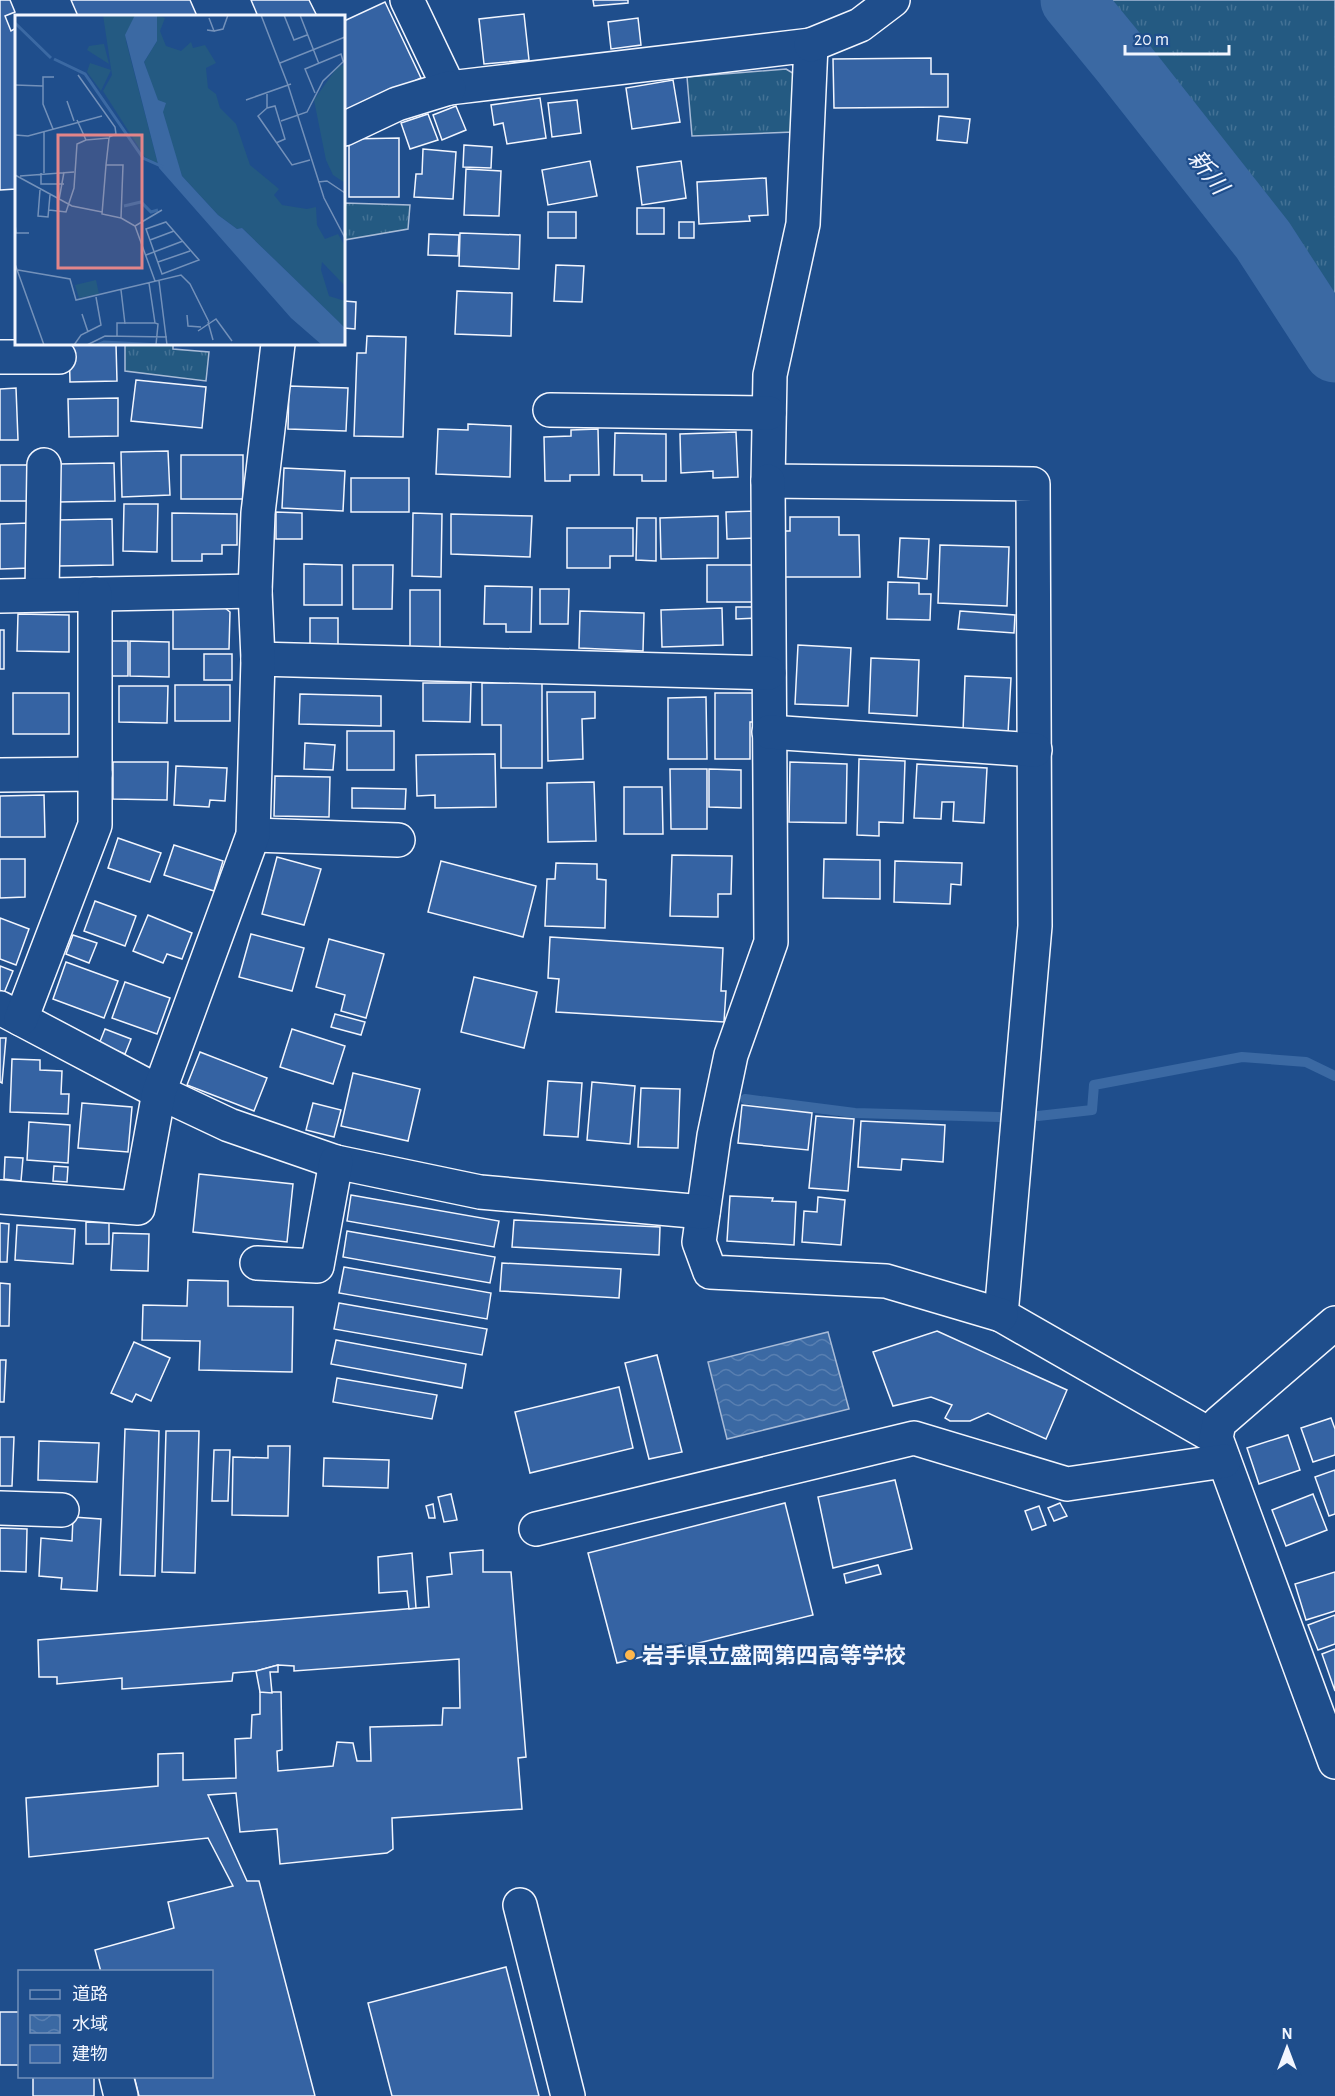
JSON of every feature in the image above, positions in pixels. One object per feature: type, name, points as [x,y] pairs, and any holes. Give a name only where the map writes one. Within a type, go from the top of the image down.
[{"type":"street","points":[[407,0],[449,88]]},
{"type":"street","points":[[345,129],[397,105],[449,88],[811,45],[860,25],[893,0]]},
{"type":"street","points":[[811,45],[803,224],[770,375],[768,481],[771,942],[731,1055],[714,1136],[699,1242],[711,1272],[886,1281],[1001,1315],[1220,1449]]},
{"type":"street","points":[[0,1197],[138,1208],[159,1092],[253,835],[258,659],[255,591],[258,513],[278,345]]},
{"type":"street","points":[[0,357],[59,357]]},
{"type":"street","points":[[550,410],[769,413]]},
{"type":"street","points":[[42,594],[45,465]]},
{"type":"street","points":[[768,481],[1033,484],[1035,926],[1001,1315]]},
{"type":"street","points":[[0,596],[255,591]]},
{"type":"street","points":[[95,594],[95,825],[11,1014],[159,1092],[229,1125],[336,1162],[480,1192],[703,1212]]},
{"type":"street","points":[[258,659],[769,673]]},
{"type":"street","points":[[769,732],[1035,750]]},
{"type":"street","points":[[0,775],[95,774]]},
{"type":"street","points":[[253,835],[398,840]]},
{"type":"street","points":[[257,1263],[317,1266],[336,1162]]},
{"type":"street","points":[[1335,1323],[1219,1423],[1220,1449],[1335,1762]]},
{"type":"street","points":[[536,1529],[914,1438],[1067,1484],[1220,1449]]},
{"type":"street","points":[[0,1508],[62,1510]]},
{"type":"street","points":[[520,1905],[568,2096]]},
{"type":"street","points":[[116,2078],[121,2096]]},
{"type":"green space","points":[[1107,0],[1335,0],[1335,304],[1159,66]]},
{"type":"green space","points":[[786,69],[796,75],[793,132],[692,136],[687,77]]},
{"type":"green space","points":[[345,203],[410,205],[408,229],[345,240]]},
{"type":"green space","points":[[125,345],[173,345],[173,349],[209,352],[206,381],[125,371]]},
{"type":"water","points":[[828,1332],[849,1409],[727,1439],[708,1362]]},
{"type":"building","points":[[0,0],[10,0],[15,12],[5,16],[11,31],[15,29],[15,189],[0,190]]},
{"type":"building","points":[[71,0],[190,0],[197,15],[78,15]]},
{"type":"building","points":[[251,0],[309,0],[316,15],[254,15],[257,14]]},
{"type":"building","points":[[593,0],[628,0],[628,3],[594,6]]},
{"type":"building","points":[[385,2],[421,78],[345,114],[345,21]]},
{"type":"building","points":[[524,14],[529,60],[484,64],[479,19]]},
{"type":"building","points":[[638,18],[641,45],[611,49],[608,22]]},
{"type":"building","points":[[931,58],[931,74],[948,74],[948,107],[834,108],[833,59]]},
{"type":"building","points":[[673,80],[680,122],[632,129],[626,88]]},
{"type":"building","points":[[540,98],[546,138],[507,144],[503,123],[494,125],[491,105]]},
{"type":"building","points":[[577,100],[581,133],[552,137],[548,103]]},
{"type":"building","points":[[456,106],[466,130],[442,140],[433,115]]},
{"type":"building","points":[[428,114],[438,140],[410,149],[401,123]]},
{"type":"building","points":[[939,116],[970,119],[967,143],[937,140]]},
{"type":"building","points":[[399,138],[399,197],[349,197],[349,139]]},
{"type":"building","points":[[464,145],[492,147],[491,168],[463,167]]},
{"type":"building","points":[[423,149],[456,152],[453,199],[414,197],[416,174],[422,174]]},
{"type":"building","points":[[590,161],[597,196],[548,205],[542,170]]},
{"type":"building","points":[[681,161],[686,198],[642,205],[637,167]]},
{"type":"building","points":[[466,169],[501,171],[499,216],[464,215]]},
{"type":"building","points":[[766,178],[768,215],[749,216],[750,221],[699,224],[697,182]]},
{"type":"building","points":[[637,208],[664,208],[664,234],[637,234]]},
{"type":"building","points":[[548,212],[576,212],[576,238],[548,238]]},
{"type":"building","points":[[679,222],[694,222],[694,238],[679,238]]},
{"type":"building","points":[[460,233],[520,235],[519,269],[459,266]]},
{"type":"building","points":[[429,234],[459,235],[458,256],[428,255]]},
{"type":"building","points":[[556,265],[584,266],[582,302],[554,301]]},
{"type":"building","points":[[457,291],[512,293],[511,336],[455,334]]},
{"type":"building","points":[[345,301],[356,302],[355,329],[345,328]]},
{"type":"building","points":[[367,336],[406,337],[403,437],[354,436],[357,353],[366,353]]},
{"type":"building","points":[[69,345],[116,345],[117,381],[70,382]]},
{"type":"building","points":[[136,380],[206,387],[202,428],[131,421]]},
{"type":"building","points":[[289,386],[348,388],[346,431],[288,429]]},
{"type":"building","points":[[16,388],[18,440],[0,440],[0,389]]},
{"type":"building","points":[[118,398],[118,436],[69,437],[68,399]]},
{"type":"building","points":[[468,424],[511,426],[510,477],[436,474],[438,429],[468,430]]},
{"type":"building","points":[[598,429],[599,475],[570,475],[570,481],[545,481],[544,437],[571,436],[571,430]]},
{"type":"building","points":[[736,432],[738,477],[713,478],[713,471],[681,473],[680,434]]},
{"type":"building","points":[[615,433],[666,434],[666,481],[642,481],[642,475],[614,475]]},
{"type":"building","points":[[168,451],[170,495],[122,497],[121,452]]},
{"type":"building","points":[[181,455],[243,455],[243,499],[181,499]]},
{"type":"building","points":[[114,463],[115,501],[59,502],[58,464]]},
{"type":"building","points":[[0,465],[32,465],[32,501],[0,501]]},
{"type":"building","points":[[284,468],[345,471],[343,511],[282,508]]},
{"type":"building","points":[[351,478],[409,478],[409,512],[351,512]]},
{"type":"building","points":[[124,504],[158,504],[157,552],[123,551]]},
{"type":"building","points":[[756,511],[757,538],[727,539],[726,512]]},
{"type":"building","points":[[276,512],[302,513],[302,539],[276,539]]},
{"type":"building","points":[[172,513],[237,514],[237,545],[222,545],[222,554],[202,554],[202,561],[172,561]]},
{"type":"building","points":[[413,513],[442,514],[441,577],[412,576]]},
{"type":"building","points":[[451,514],[532,516],[530,557],[451,554]]},
{"type":"building","points":[[718,516],[718,558],[661,559],[660,518]]},
{"type":"building","points":[[790,517],[839,517],[839,535],[859,535],[860,577],[782,577],[782,531],[790,531]]},
{"type":"building","points":[[637,518],[656,518],[656,561],[636,560]]},
{"type":"building","points":[[112,519],[113,565],[58,566],[57,520]]},
{"type":"building","points":[[29,523],[30,568],[0,569],[0,524]]},
{"type":"building","points":[[567,528],[633,528],[633,556],[610,556],[610,568],[567,568]]},
{"type":"building","points":[[900,538],[929,539],[927,579],[898,577]]},
{"type":"building","points":[[940,545],[1009,547],[1007,606],[938,603]]},
{"type":"building","points":[[304,564],[342,565],[342,605],[304,605]]},
{"type":"building","points":[[353,565],[393,565],[392,609],[353,609]]},
{"type":"building","points":[[707,565],[753,565],[753,602],[707,602]]},
{"type":"building","points":[[888,582],[919,583],[919,594],[931,594],[930,620],[887,619]]},
{"type":"building","points":[[485,586],[532,587],[531,632],[506,632],[506,624],[484,624]]},
{"type":"building","points":[[540,589],[569,589],[568,624],[540,624]]},
{"type":"building","points":[[410,590],[440,590],[440,650],[410,649]]},
{"type":"building","points":[[173,607],[225,608],[230,612],[229,649],[173,649]]},
{"type":"building","points":[[736,607],[758,607],[758,618],[736,619]]},
{"type":"building","points":[[722,608],[723,645],[662,647],[661,610]]},
{"type":"building","points":[[580,611],[644,613],[643,651],[579,648]]},
{"type":"building","points":[[960,611],[1015,615],[1014,633],[958,629]]},
{"type":"building","points":[[18,614],[69,615],[69,652],[17,651]]},
{"type":"building","points":[[310,618],[338,618],[338,651],[310,651]]},
{"type":"building","points":[[0,630],[4,630],[4,669],[0,669]]},
{"type":"building","points":[[109,641],[128,641],[128,676],[109,676]]},
{"type":"building","points":[[130,641],[169,642],[169,677],[130,676]]},
{"type":"building","points":[[798,645],[851,648],[848,706],[795,704]]},
{"type":"building","points":[[204,654],[232,654],[232,680],[204,680]]},
{"type":"building","points":[[871,658],[919,660],[917,716],[869,713]]},
{"type":"building","points":[[965,676],[1011,678],[1008,734],[963,732]]},
{"type":"building","points":[[423,683],[471,683],[470,722],[423,721]]},
{"type":"building","points":[[482,683],[542,683],[542,768],[501,768],[501,725],[482,725]]},
{"type":"building","points":[[175,685],[230,685],[230,721],[175,721]]},
{"type":"building","points":[[119,686],[168,686],[167,723],[119,722]]},
{"type":"building","points":[[547,692],[595,692],[595,718],[582,719],[583,759],[548,761]]},
{"type":"building","points":[[13,693],[69,693],[69,734],[13,734]]},
{"type":"building","points":[[715,693],[755,693],[755,722],[750,722],[750,759],[715,759]]},
{"type":"building","points":[[300,694],[381,696],[381,726],[299,724]]},
{"type":"building","points":[[706,697],[707,759],[668,759],[668,698]]},
{"type":"building","points":[[347,731],[394,731],[394,770],[347,770]]},
{"type":"building","points":[[305,743],[335,745],[333,770],[304,769]]},
{"type":"building","points":[[495,754],[496,807],[435,808],[435,795],[417,796],[416,755]]},
{"type":"building","points":[[859,759],[905,761],[903,823],[879,822],[879,836],[857,835]]},
{"type":"building","points":[[113,762],[168,762],[167,800],[113,799]]},
{"type":"building","points":[[790,762],[847,764],[846,823],[789,822]]},
{"type":"building","points":[[917,764],[987,768],[984,823],[953,821],[954,802],[942,802],[941,819],[914,818]]},
{"type":"building","points":[[176,766],[227,768],[225,801],[210,800],[209,807],[174,805]]},
{"type":"building","points":[[670,769],[707,769],[707,829],[671,829]]},
{"type":"building","points":[[709,769],[741,770],[741,808],[709,807]]},
{"type":"building","points":[[275,776],[330,777],[329,817],[274,816]]},
{"type":"building","points":[[594,782],[596,841],[548,842],[547,783]]},
{"type":"building","points":[[624,787],[662,787],[663,834],[624,834]]},
{"type":"building","points":[[352,788],[406,789],[405,809],[352,808]]},
{"type":"building","points":[[44,795],[45,837],[0,837],[0,796]]},
{"type":"building","points":[[118,838],[161,853],[150,882],[108,868]]},
{"type":"building","points":[[174,845],[223,861],[214,891],[164,875]]},
{"type":"building","points":[[672,855],[732,856],[731,894],[718,894],[718,917],[670,916]]},
{"type":"building","points":[[277,857],[321,869],[304,925],[262,914]]},
{"type":"building","points":[[0,859],[25,859],[25,897],[0,898]]},
{"type":"building","points":[[824,859],[880,860],[880,899],[823,898]]},
{"type":"building","points":[[441,861],[536,886],[523,937],[428,912]]},
{"type":"building","points":[[895,861],[962,863],[961,885],[951,884],[950,904],[894,902]]},
{"type":"building","points":[[556,863],[597,864],[597,879],[606,880],[605,928],[545,926],[547,879],[555,879]]},
{"type":"building","points":[[95,901],[136,916],[125,946],[84,931]]},
{"type":"building","points":[[148,915],[192,933],[182,959],[167,954],[163,963],[133,951]]},
{"type":"building","points":[[0,918],[29,929],[16,965],[0,959]]},
{"type":"building","points":[[251,934],[304,948],[292,991],[239,977]]},
{"type":"building","points":[[73,935],[97,943],[89,963],[66,954]]},
{"type":"building","points":[[550,937],[723,948],[721,991],[726,991],[724,1022],[556,1012],[559,979],[548,978]]},
{"type":"building","points":[[329,939],[384,954],[366,1018],[341,1011],[345,995],[316,987]]},
{"type":"building","points":[[66,962],[118,981],[104,1018],[53,999]]},
{"type":"building","points":[[0,966],[13,971],[4,993],[0,992]]},
{"type":"building","points":[[474,977],[537,992],[524,1048],[461,1032]]},
{"type":"building","points":[[125,982],[170,998],[157,1034],[112,1018]]},
{"type":"building","points":[[335,1014],[365,1022],[361,1035],[331,1027]]},
{"type":"building","points":[[105,1029],[131,1039],[125,1054],[99,1044]]},
{"type":"building","points":[[292,1029],[345,1046],[333,1084],[280,1067]]},
{"type":"building","points":[[0,1038],[6,1038],[2,1083],[0,1082]]},
{"type":"building","points":[[200,1052],[267,1078],[254,1111],[187,1085]]},
{"type":"building","points":[[12,1059],[40,1060],[40,1070],[62,1071],[61,1094],[69,1094],[68,1114],[10,1112]]},
{"type":"building","points":[[353,1073],[420,1089],[408,1141],[341,1126]]},
{"type":"building","points":[[548,1081],[582,1083],[578,1137],[544,1135]]},
{"type":"building","points":[[592,1082],[635,1086],[630,1144],[587,1140]]},
{"type":"building","points":[[641,1088],[680,1089],[678,1148],[638,1147]]},
{"type":"building","points":[[82,1103],[132,1107],[128,1152],[78,1148]]},
{"type":"building","points":[[313,1103],[341,1110],[334,1137],[306,1130]]},
{"type":"building","points":[[742,1105],[812,1113],[808,1150],[738,1143]]},
{"type":"building","points":[[816,1116],[854,1119],[848,1191],[809,1188]]},
{"type":"building","points":[[861,1121],[945,1125],[943,1162],[902,1159],[901,1170],[858,1167]]},
{"type":"building","points":[[29,1122],[70,1125],[68,1163],[27,1160]]},
{"type":"building","points":[[5,1157],[23,1158],[21,1181],[4,1179]]},
{"type":"building","points":[[54,1166],[68,1167],[67,1182],[53,1181]]},
{"type":"building","points":[[199,1174],[293,1184],[287,1242],[193,1232]]},
{"type":"building","points":[[351,1195],[499,1221],[494,1247],[347,1221]]},
{"type":"building","points":[[730,1196],[773,1198],[772,1201],[796,1202],[794,1245],[727,1241]]},
{"type":"building","points":[[818,1197],[845,1200],[841,1245],[802,1242],[804,1211],[817,1212]]},
{"type":"building","points":[[514,1220],[660,1227],[659,1255],[512,1247]]},
{"type":"building","points":[[86,1222],[109,1223],[109,1244],[86,1244]]},
{"type":"building","points":[[0,1223],[9,1224],[7,1262],[0,1262]]},
{"type":"building","points":[[17,1225],[75,1229],[73,1264],[15,1260]]},
{"type":"building","points":[[347,1231],[495,1257],[490,1283],[343,1257]]},
{"type":"building","points":[[113,1233],[149,1234],[148,1271],[111,1270]]},
{"type":"building","points":[[502,1263],[621,1269],[619,1298],[500,1291]]},
{"type":"building","points":[[344,1267],[491,1293],[487,1319],[339,1293]]},
{"type":"building","points":[[188,1280],[228,1281],[228,1306],[293,1307],[292,1372],[199,1370],[200,1341],[142,1340],[143,1305],[187,1306]]},
{"type":"building","points":[[0,1283],[10,1284],[9,1326],[0,1326]]},
{"type":"building","points":[[339,1303],[487,1329],[482,1355],[334,1329]]},
{"type":"building","points":[[937,1331],[1067,1390],[1046,1439],[988,1413],[970,1421],[950,1421],[945,1418],[952,1405],[931,1397],[893,1406],[873,1352]]},
{"type":"building","points":[[336,1340],[466,1364],[462,1388],[331,1364]]},
{"type":"building","points":[[134,1342],[170,1358],[151,1401],[136,1394],[132,1402],[111,1393]]},
{"type":"building","points":[[657,1355],[682,1452],[649,1459],[625,1363]]},
{"type":"building","points":[[0,1360],[6,1360],[4,1402],[0,1402]]},
{"type":"building","points":[[337,1378],[437,1395],[432,1419],[333,1402]]},
{"type":"building","points":[[619,1387],[633,1448],[530,1473],[515,1412]]},
{"type":"building","points":[[1331,1418],[1335,1429],[1335,1455],[1313,1462],[1301,1428]]},
{"type":"building","points":[[125,1429],[159,1431],[155,1576],[120,1575]]},
{"type":"building","points":[[166,1431],[199,1431],[195,1573],[162,1572]]},
{"type":"building","points":[[1288,1435],[1300,1470],[1259,1484],[1247,1448]]},
{"type":"building","points":[[0,1437],[14,1437],[12,1486],[0,1486]]},
{"type":"building","points":[[39,1441],[99,1443],[97,1482],[38,1480]]},
{"type":"building","points":[[268,1446],[290,1446],[288,1516],[232,1515],[233,1457],[268,1458]]},
{"type":"building","points":[[214,1450],[230,1450],[228,1501],[212,1501]]},
{"type":"building","points":[[324,1458],[389,1460],[388,1488],[323,1486]]},
{"type":"building","points":[[1335,1470],[1335,1514],[1329,1516],[1315,1477]]},
{"type":"building","points":[[895,1480],[912,1549],[833,1568],[818,1497]]},
{"type":"building","points":[[451,1494],[457,1520],[444,1522],[438,1497]]},
{"type":"building","points":[[1313,1494],[1327,1530],[1286,1546],[1272,1510]]},
{"type":"building","points":[[785,1503],[813,1615],[617,1663],[588,1553]]},
{"type":"building","points":[[1060,1503],[1067,1516],[1054,1521],[1048,1508]]},
{"type":"building","points":[[433,1504],[435,1518],[429,1518],[426,1506]]},
{"type":"building","points":[[1039,1506],[1046,1525],[1032,1530],[1025,1511]]},
{"type":"building","points":[[73,1517],[101,1519],[97,1591],[61,1589],[62,1578],[39,1576],[41,1538],[72,1541]]},
{"type":"building","points":[[0,1528],[27,1529],[26,1572],[0,1571]]},
{"type":"building","points":[[483,1550],[483,1572],[511,1572],[526,1757],[518,1758],[522,1809],[392,1818],[393,1849],[387,1853],[280,1864],[277,1829],[240,1832],[236,1793],[208,1795],[247,1881],[259,1881],[315,2096],[139,2096],[134,2078],[213,2078],[213,1970],[100,1970],[95,1950],[174,1928],[168,1902],[233,1886],[208,1838],[29,1857],[26,1798],[158,1786],[158,1754],[183,1753],[183,1780],[236,1778],[235,1739],[251,1738],[252,1715],[260,1714],[260,1692],[281,1692],[282,1750],[277,1751],[278,1771],[333,1766],[337,1742],[353,1743],[357,1761],[371,1761],[370,1727],[442,1725],[443,1708],[460,1708],[459,1659],[294,1671],[294,1666],[278,1665],[256,1671],[233,1673],[232,1681],[122,1689],[122,1678],[57,1684],[57,1677],[39,1677],[38,1640],[429,1607],[427,1577],[452,1574],[450,1553]]},
{"type":"building","points":[[412,1553],[416,1608],[409,1609],[407,1591],[379,1593],[378,1557]]},
{"type":"building","points":[[878,1565],[881,1574],[846,1583],[844,1574]]},
{"type":"building","points":[[1335,1572],[1335,1611],[1306,1620],[1295,1584]]},
{"type":"building","points":[[1335,1615],[1335,1644],[1318,1650],[1308,1625]]},
{"type":"building","points":[[1335,1649],[1335,1691],[1322,1654]]},
{"type":"building","points":[[278,1665],[278,1672],[270,1672],[272,1693],[260,1692],[256,1671]]},
{"type":"building","points":[[506,1967],[539,2096],[392,2096],[368,2003]]},
{"type":"building","points":[[0,2012],[18,2012],[18,2065],[0,2065]]},
{"type":"building","points":[[33,2078],[94,2078],[94,2096],[33,2096]]},
{"type":"waterway","name":"新川","points":[[1072,0],[1263,240],[1335,351]]},
{"type":"waterway","points":[[1038,1116],[1092,1110],[1094,1085],[1242,1057],[1306,1062],[1335,1076]]},
{"type":"waterway","points":[[745,1099],[855,1113],[999,1117]]},
{"type":"place","name":"岩手県立盛岡第四高等学校","points":[[630,1655]]}]
